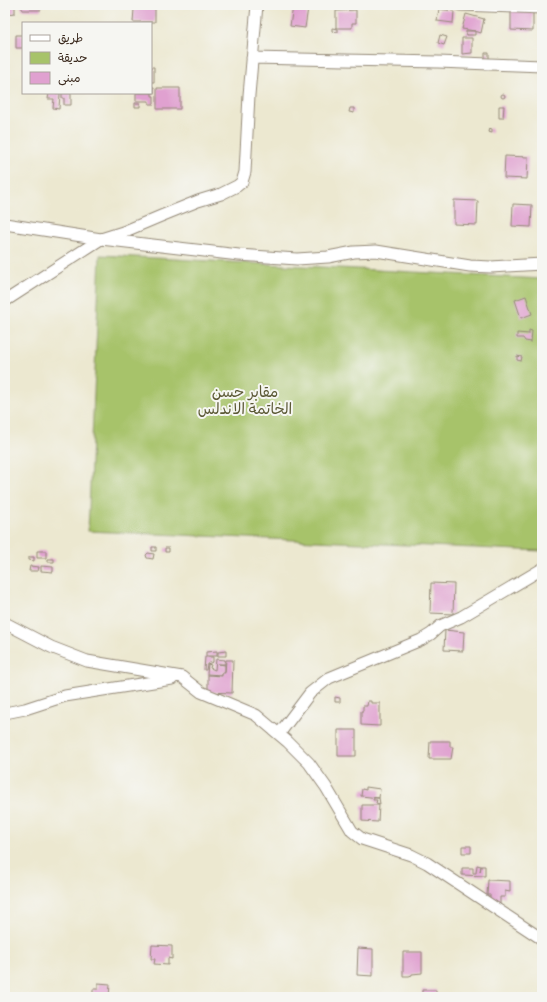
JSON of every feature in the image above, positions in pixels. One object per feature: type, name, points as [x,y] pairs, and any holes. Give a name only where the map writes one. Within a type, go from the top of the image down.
[{"type":"street","points":[[5,301],[101,239],[128,230],[198,201],[221,194],[242,182],[245,172],[249,95],[257,5]]},
{"type":"street","points":[[460,5],[542,8]]},
{"type":"street","points":[[252,58],[542,66]]},
{"type":"street","points":[[5,224],[101,239],[239,255],[297,259],[328,257],[354,252],[376,251],[470,266],[491,267],[542,264]]},
{"type":"street","points":[[279,734],[310,693],[329,678],[421,640],[440,626],[461,617],[542,569]]},
{"type":"street","points":[[5,623],[50,647],[87,661],[182,677],[201,692],[256,715],[279,734],[309,763],[326,787],[352,831],[362,839],[411,855],[427,863],[542,939]]},
{"type":"street","points":[[5,713],[25,709],[65,696],[182,677]]},
{"type":"green space","name":"مقابر حسن الخاتمة الاندلس","points":[[100,255],[542,279],[542,551],[88,531]]},
{"type":"building","points":[[5,5],[15,5],[15,13],[9,14],[9,11],[5,11]]},
{"type":"building","points":[[20,5],[41,5],[41,10],[23,10]]},
{"type":"building","points":[[139,5],[154,5],[155,22],[133,22],[134,9],[139,9]]},
{"type":"building","points":[[293,6],[308,8],[305,28],[290,26]]},
{"type":"building","points":[[439,9],[454,11],[453,23],[437,21]]},
{"type":"building","points":[[356,10],[356,23],[352,23],[352,28],[336,28],[336,11]]},
{"type":"building","points":[[511,10],[533,11],[533,31],[511,30]]},
{"type":"building","points":[[466,14],[484,19],[481,33],[462,29]]},
{"type":"building","points":[[332,28],[338,29],[338,32],[332,31]]},
{"type":"building","points":[[466,31],[475,31],[475,35],[466,35]]},
{"type":"building","points":[[16,35],[22,35],[22,48],[16,48]]},
{"type":"building","points":[[440,35],[447,37],[444,45],[438,43]]},
{"type":"building","points":[[462,38],[472,38],[472,53],[462,54]]},
{"type":"building","points":[[485,53],[489,53],[489,60],[485,60]]},
{"type":"building","points":[[152,67],[154,67],[154,82],[152,82]]},
{"type":"building","points":[[152,87],[154,87],[154,93],[152,93]]},
{"type":"building","points":[[157,88],[180,88],[180,109],[157,109]]},
{"type":"building","points":[[49,94],[60,94],[59,109],[53,108],[54,99],[48,99]]},
{"type":"building","points":[[62,94],[71,94],[71,105],[64,105],[64,98],[62,98]]},
{"type":"building","points":[[136,94],[152,94],[152,96],[154,96],[154,104],[149,104],[149,101],[136,101]]},
{"type":"building","points":[[501,94],[505,94],[505,98],[501,98]]},
{"type":"building","points":[[135,103],[140,103],[140,107],[135,107]]},
{"type":"building","points":[[499,106],[504,106],[503,118],[499,118]]},
{"type":"building","points":[[350,108],[354,108],[354,113],[349,112]]},
{"type":"building","points":[[489,128],[492,129],[492,133],[488,132]]},
{"type":"building","points":[[505,156],[528,157],[527,179],[504,178]]},
{"type":"building","points":[[454,200],[478,201],[477,225],[454,224]]},
{"type":"building","points":[[513,204],[532,205],[531,227],[512,226]]},
{"type":"building","points":[[526,296],[532,314],[521,318],[515,300]]},
{"type":"building","points":[[529,330],[532,331],[531,342],[525,341],[523,338],[517,338],[517,333],[529,334]]},
{"type":"building","points":[[517,356],[522,357],[521,361],[517,360]]},
{"type":"building","points":[[152,547],[156,547],[156,551],[152,551]]},
{"type":"building","points":[[165,548],[169,548],[169,552],[165,552]]},
{"type":"building","points":[[37,551],[46,551],[46,558],[37,558]]},
{"type":"building","points":[[148,553],[154,554],[153,559],[147,558],[146,555]]},
{"type":"building","points":[[29,557],[34,557],[34,561],[29,560]]},
{"type":"building","points":[[48,559],[54,559],[54,562],[48,562]]},
{"type":"building","points":[[30,566],[39,567],[38,571],[29,571]]},
{"type":"building","points":[[41,566],[53,567],[53,572],[41,571]]},
{"type":"building","points":[[431,583],[454,584],[453,614],[430,613]]},
{"type":"building","points":[[445,630],[464,632],[463,651],[444,650]]},
{"type":"building","points":[[217,651],[217,656],[206,656],[206,652]]},
{"type":"building","points":[[226,651],[226,656],[218,656],[218,652]]},
{"type":"building","points":[[205,657],[213,657],[213,662],[207,664],[206,670],[204,670]]},
{"type":"building","points":[[216,659],[225,660],[225,664],[218,664],[225,665],[225,672],[222,672],[222,675],[207,674],[208,664],[211,665],[210,668],[215,670]]},
{"type":"building","points":[[226,660],[233,660],[232,693],[208,692],[208,675],[222,676],[222,673],[225,673]]},
{"type":"building","points":[[335,697],[340,698],[340,702],[335,702]]},
{"type":"building","points":[[368,701],[371,701],[371,703],[380,703],[380,726],[361,725],[361,711],[363,711],[363,706],[367,706]]},
{"type":"building","points":[[338,730],[356,730],[356,756],[338,756]]},
{"type":"building","points":[[430,741],[450,741],[450,747],[453,747],[451,759],[429,759]]},
{"type":"building","points":[[366,787],[380,789],[379,798],[361,796],[362,789],[366,790]]},
{"type":"building","points":[[374,798],[379,798],[380,804],[376,803],[377,800],[373,800]]},
{"type":"building","points":[[362,805],[379,805],[378,822],[362,821]]},
{"type":"building","points":[[462,846],[471,846],[471,853],[462,853]]},
{"type":"building","points":[[477,865],[485,866],[485,876],[462,875],[462,868],[473,868],[473,873],[476,873]]},
{"type":"building","points":[[488,880],[510,881],[510,892],[505,891],[505,897],[500,897],[500,904],[490,904],[490,895],[487,895]]},
{"type":"building","points":[[152,945],[172,946],[172,959],[168,958],[168,965],[154,964],[155,959],[151,959]]},
{"type":"building","points":[[358,948],[373,949],[373,976],[357,975]]},
{"type":"building","points":[[403,952],[422,952],[422,973],[403,976]]},
{"type":"building","points":[[98,983],[110,984],[109,997],[93,997],[93,989],[98,989]]},
{"type":"building","points":[[422,990],[436,990],[436,997],[422,997]]}]
